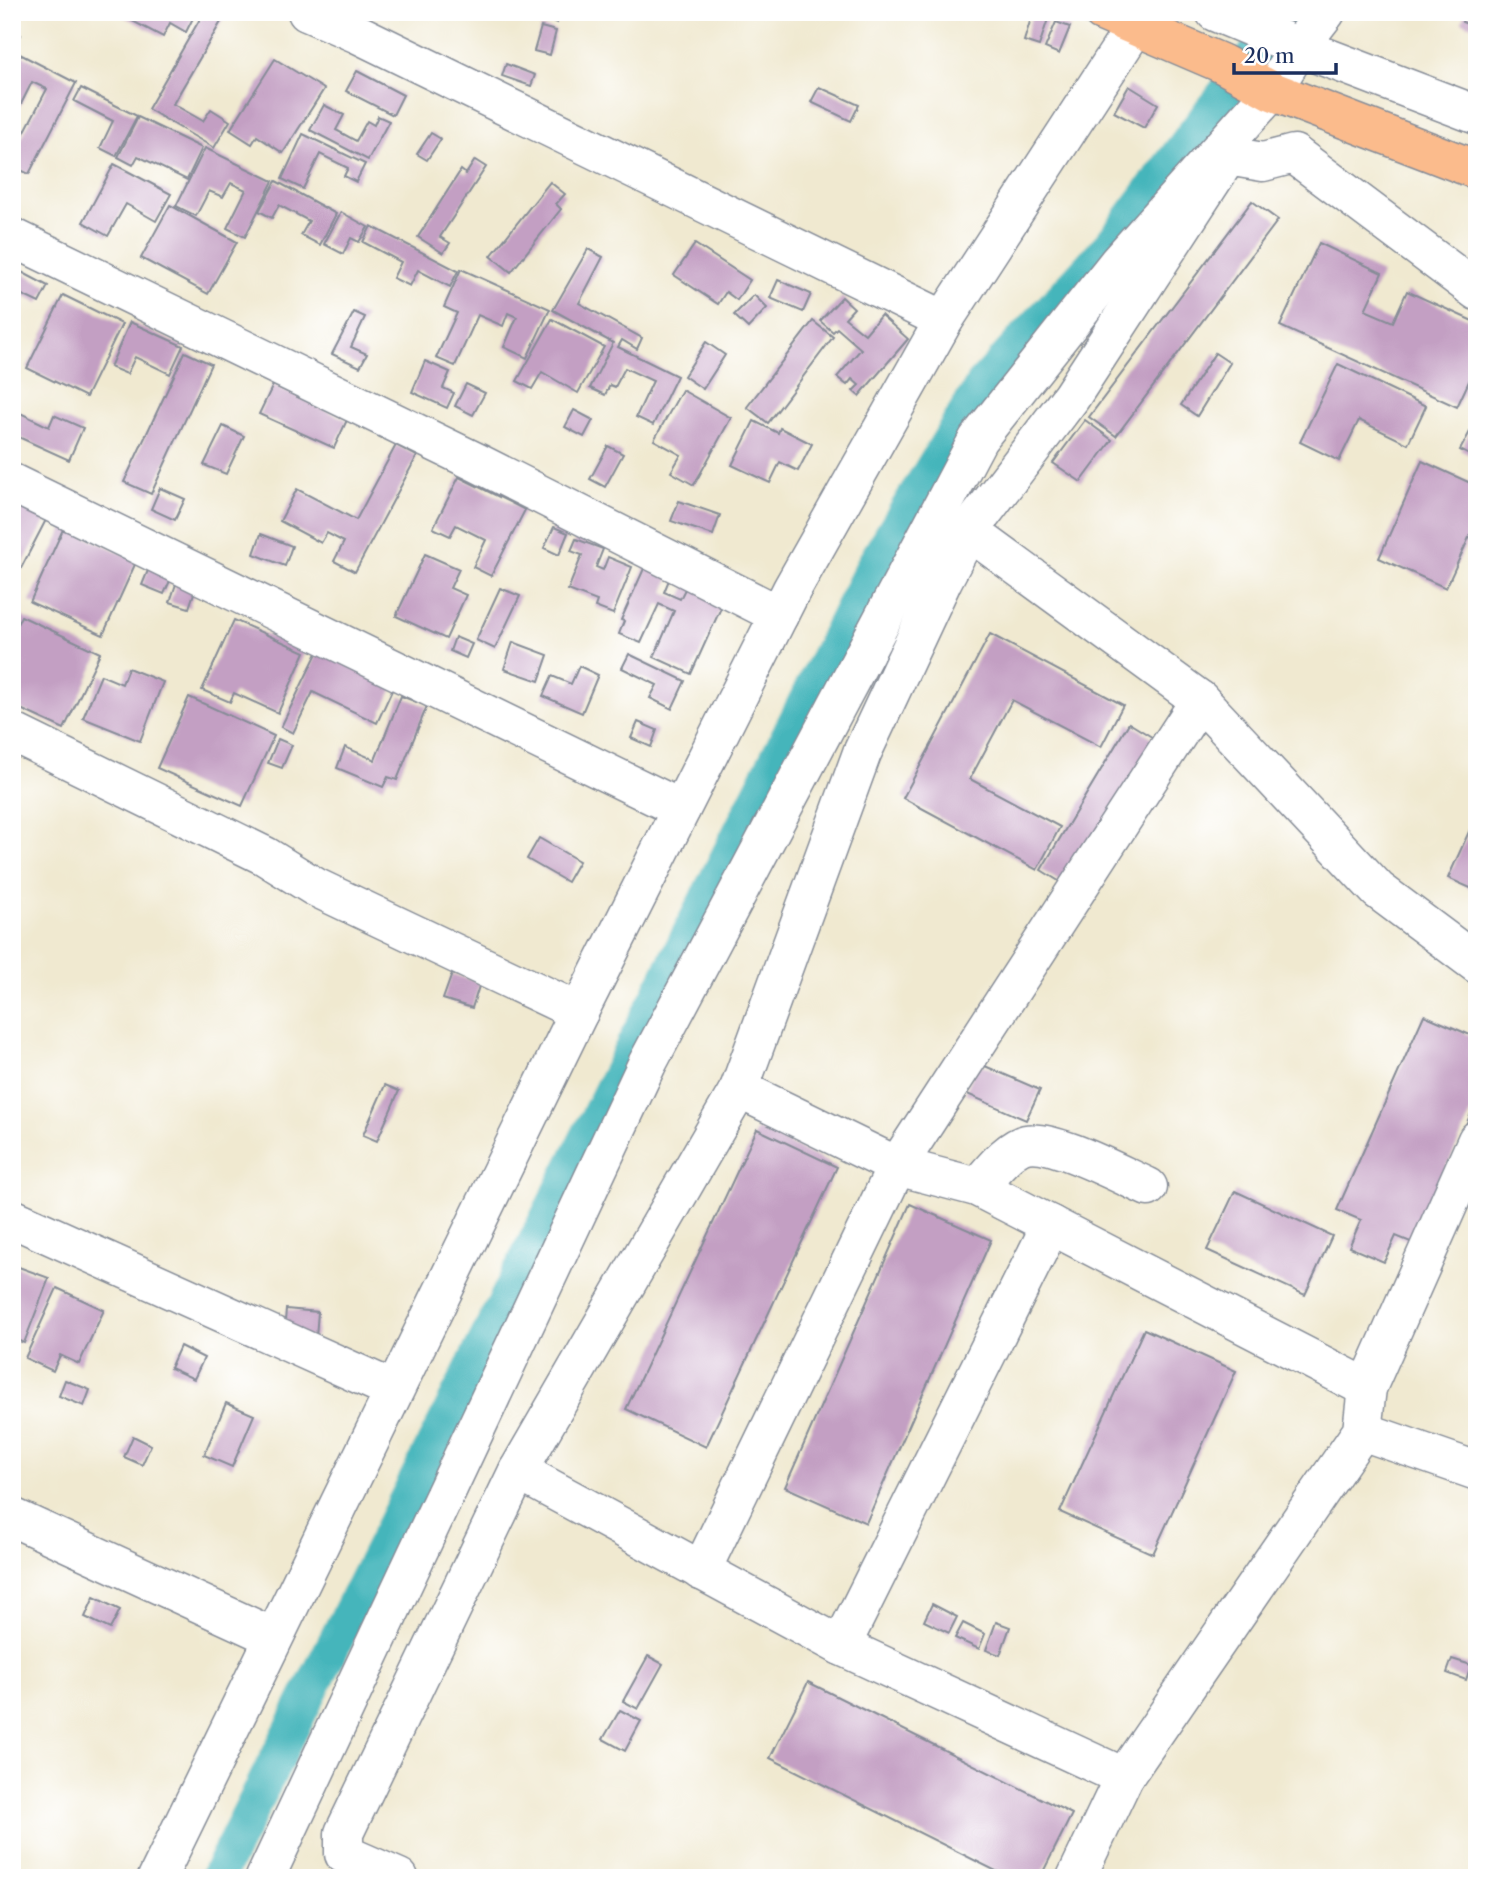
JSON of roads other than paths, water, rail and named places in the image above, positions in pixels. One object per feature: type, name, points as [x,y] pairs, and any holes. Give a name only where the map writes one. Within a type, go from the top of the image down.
[{"type":"main road","points":[[1125,17],[1272,91],[1477,170]]},
{"type":"street","points":[[307,12],[358,34],[944,320]]},
{"type":"street","points":[[265,1878],[647,1065],[978,439],[1117,264],[1272,91],[1299,47],[1326,12]]},
{"type":"street","points":[[1223,16],[1477,115]]},
{"type":"street","points":[[157,1878],[579,1012],[792,589],[944,320],[1125,17]]},
{"type":"street","points":[[399,1878],[344,1854],[344,1833],[518,1471],[739,1089],[862,753],[943,580],[969,531],[1071,397],[1228,156],[1263,162],[1294,154],[1477,291]]},
{"type":"street","points":[[12,237],[476,462],[779,615]]},
{"type":"street","points":[[12,483],[681,809]]},
{"type":"street","points":[[969,531],[1200,700],[1378,890],[1477,964]]},
{"type":"street","points":[[701,1571],[897,1166],[1200,700]]},
{"type":"street","points":[[12,732],[265,856],[315,887],[579,1012]]},
{"type":"street","points":[[739,1089],[897,1166],[978,1187],[1367,1388]]},
{"type":"street","points":[[1076,1878],[1124,1777],[1362,1431],[1367,1388],[1477,1141]]},
{"type":"street","points":[[978,1187],[1008,1153],[1026,1144],[1050,1145],[1147,1187]]},
{"type":"street","points":[[12,1218],[394,1390]]},
{"type":"street","points":[[841,1646],[1051,1225]]},
{"type":"street","points":[[1362,1431],[1477,1471]]},
{"type":"street","points":[[518,1471],[841,1646],[1124,1777]]},
{"type":"street","points":[[12,1517],[273,1637]]},
{"type":"waterway","points":[[217,1878],[874,564],[983,384],[1112,243],[1289,12]]}]
